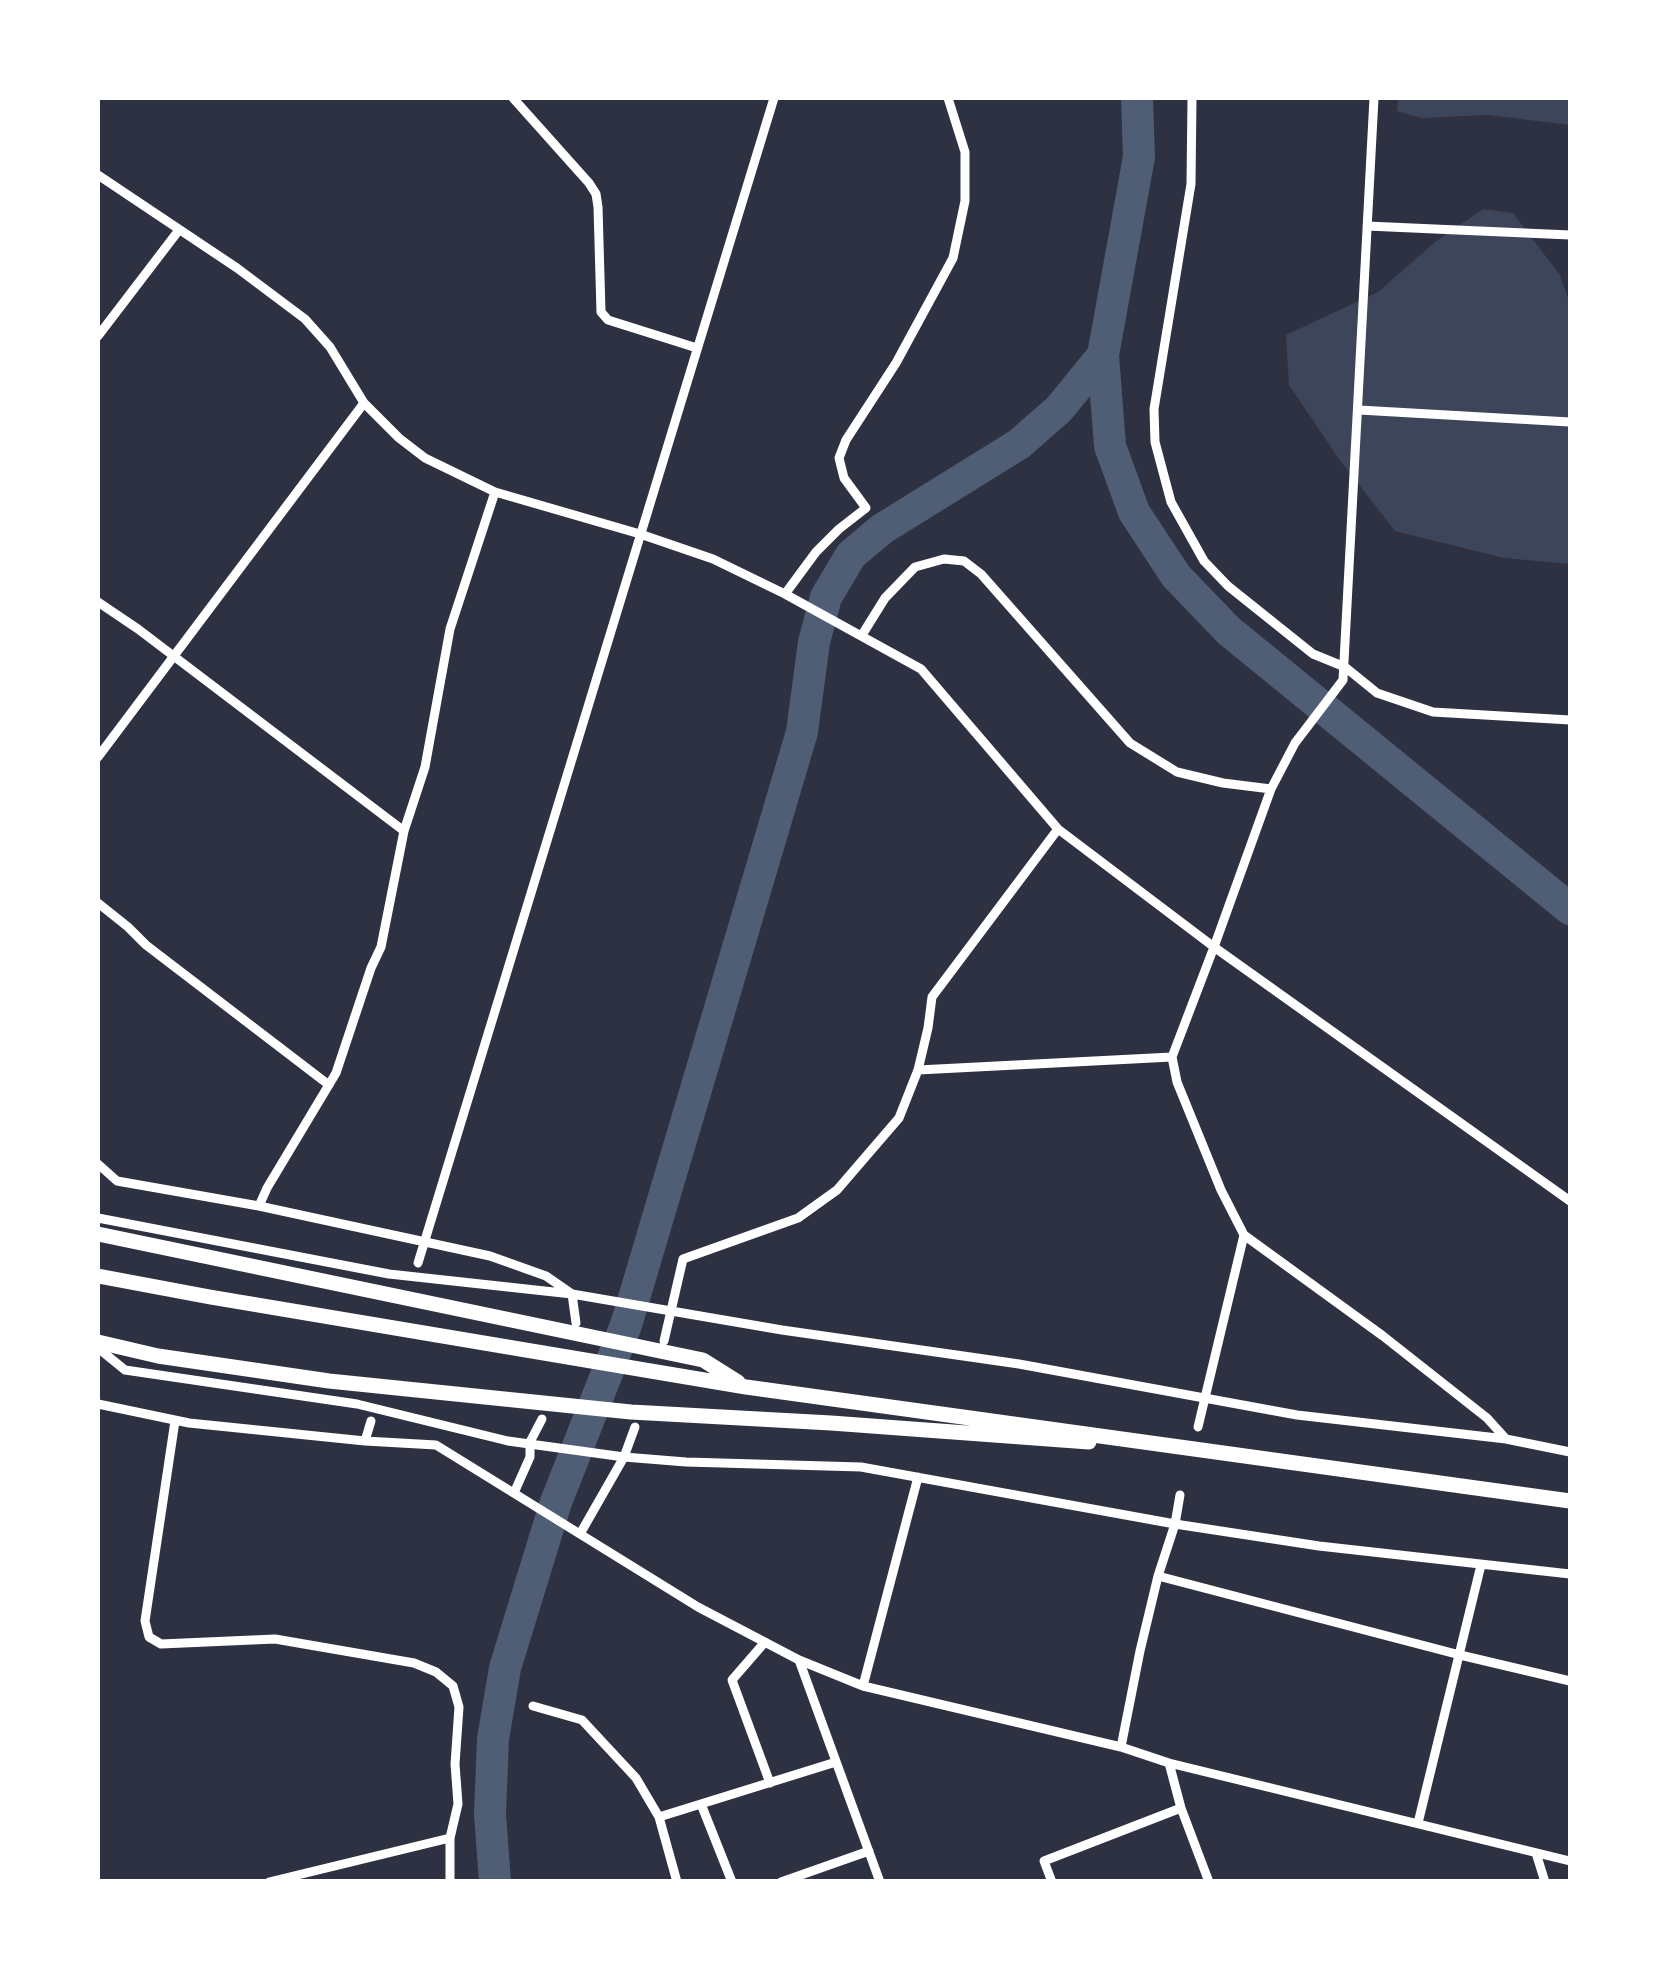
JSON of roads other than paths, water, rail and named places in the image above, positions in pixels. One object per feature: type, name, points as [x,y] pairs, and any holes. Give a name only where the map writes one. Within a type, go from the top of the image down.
[{"type":"highway","points":[[98,1234],[659,1345],[702,1360],[746,1387]]},
{"type":"highway","points":[[98,1276],[746,1387],[1570,1501]]},
{"type":"highway","points":[[98,1345],[329,1381],[557,1404],[633,1420],[1203,1449]]},
{"type":"street","points":[[513,98],[596,194],[601,312],[608,320],[697,348]]},
{"type":"street","points":[[418,1263],[774,98]]},
{"type":"street","points":[[787,595],[816,552],[866,508],[844,478],[839,458],[846,440],[896,364],[952,258],[966,201],[965,152],[948,98]]},
{"type":"street","points":[[1192,98],[1191,184],[1154,409],[1155,442],[1170,502],[1204,560],[1228,586],[1313,654],[1346,667],[1377,693],[1432,712],[1570,720]]},
{"type":"street","points":[[1374,98],[1344,680],[1295,743],[1271,789],[1172,1057],[1177,1082],[1221,1190],[1244,1234],[1398,1348],[1487,1418],[1506,1440]]},
{"type":"street","points":[[98,175],[237,268],[305,319],[330,347],[364,402],[425,458],[495,492],[713,559],[921,668],[1058,829],[1570,1201]]},
{"type":"street","points":[[1367,226],[1570,235]]},
{"type":"street","points":[[98,336],[179,230]]},
{"type":"street","points":[[98,756],[364,402]]},
{"type":"street","points":[[1360,410],[1570,422]]},
{"type":"street","points":[[259,1206],[336,1073],[381,947],[404,831],[426,767],[450,629],[495,492]]},
{"type":"street","points":[[862,635],[884,598],[915,568],[944,559],[964,561],[981,574],[1130,743],[1177,772],[1224,784],[1271,789]]},
{"type":"street","points":[[98,602],[404,831]]},
{"type":"street","points":[[659,1345],[672,1312],[683,1258],[798,1218],[837,1190],[899,1118],[918,1070],[932,997],[1058,829]]},
{"type":"street","points":[[98,903],[146,945],[329,1085]]},
{"type":"street","points":[[918,1070],[1172,1057]]},
{"type":"street","points":[[98,1164],[116,1180],[490,1256],[546,1276],[572,1294],[578,1329]]},
{"type":"street","points":[[98,1218],[389,1274],[572,1294],[1019,1364],[1297,1415],[1506,1440],[1570,1452]]},
{"type":"street","points":[[1198,1427],[1244,1234]]},
{"type":"street","points":[[98,1345],[125,1370],[357,1404],[493,1437],[624,1457],[861,1468],[1318,1546],[1570,1574]]},
{"type":"street","points":[[98,1404],[174,1421],[436,1446],[698,1607],[799,1660],[864,1686],[1570,1861]]},
{"type":"street","points":[[519,1496],[530,1442],[542,1419]]},
{"type":"street","points":[[580,1534],[624,1457],[633,1420]]},
{"type":"street","points":[[174,1421],[145,1621],[149,1638],[161,1644],[275,1639],[414,1662],[436,1672],[453,1686],[458,1707],[458,1804],[450,1838],[450,1882]]},
{"type":"street","points":[[364,1441],[372,1422]]},
{"type":"street","points":[[864,1686],[918,1477]]},
{"type":"street","points":[[1121,1747],[1180,1495]]},
{"type":"street","points":[[1418,1823],[1481,1565]]},
{"type":"street","points":[[1158,1576],[1570,1681]]},
{"type":"street","points":[[765,1642],[732,1680],[770,1783]]},
{"type":"street","points":[[799,1660],[880,1882]]},
{"type":"street","points":[[532,1706],[582,1720],[636,1778],[659,1817],[676,1882]]},
{"type":"street","points":[[659,1817],[836,1762]]},
{"type":"street","points":[[1169,1763],[1209,1882]]},
{"type":"street","points":[[702,1804],[732,1882]]},
{"type":"street","points":[[1052,1882],[1044,1861],[1181,1808]]},
{"type":"street","points":[[269,1882],[450,1838]]},
{"type":"street","points":[[781,1882],[869,1850]]},
{"type":"street","points":[[1536,1853],[1544,1882]]},
{"type":"waterway","points":[[1137,98],[1139,157],[1103,355],[1110,446],[1134,512],[1176,576],[1229,631],[1570,909]]},
{"type":"waterway","points":[[495,1882],[490,1814],[493,1739],[505,1668],[556,1502],[626,1325],[802,732],[814,642],[826,597],[851,555],[882,529],[1019,444],[1059,409],[1103,355]]}]
